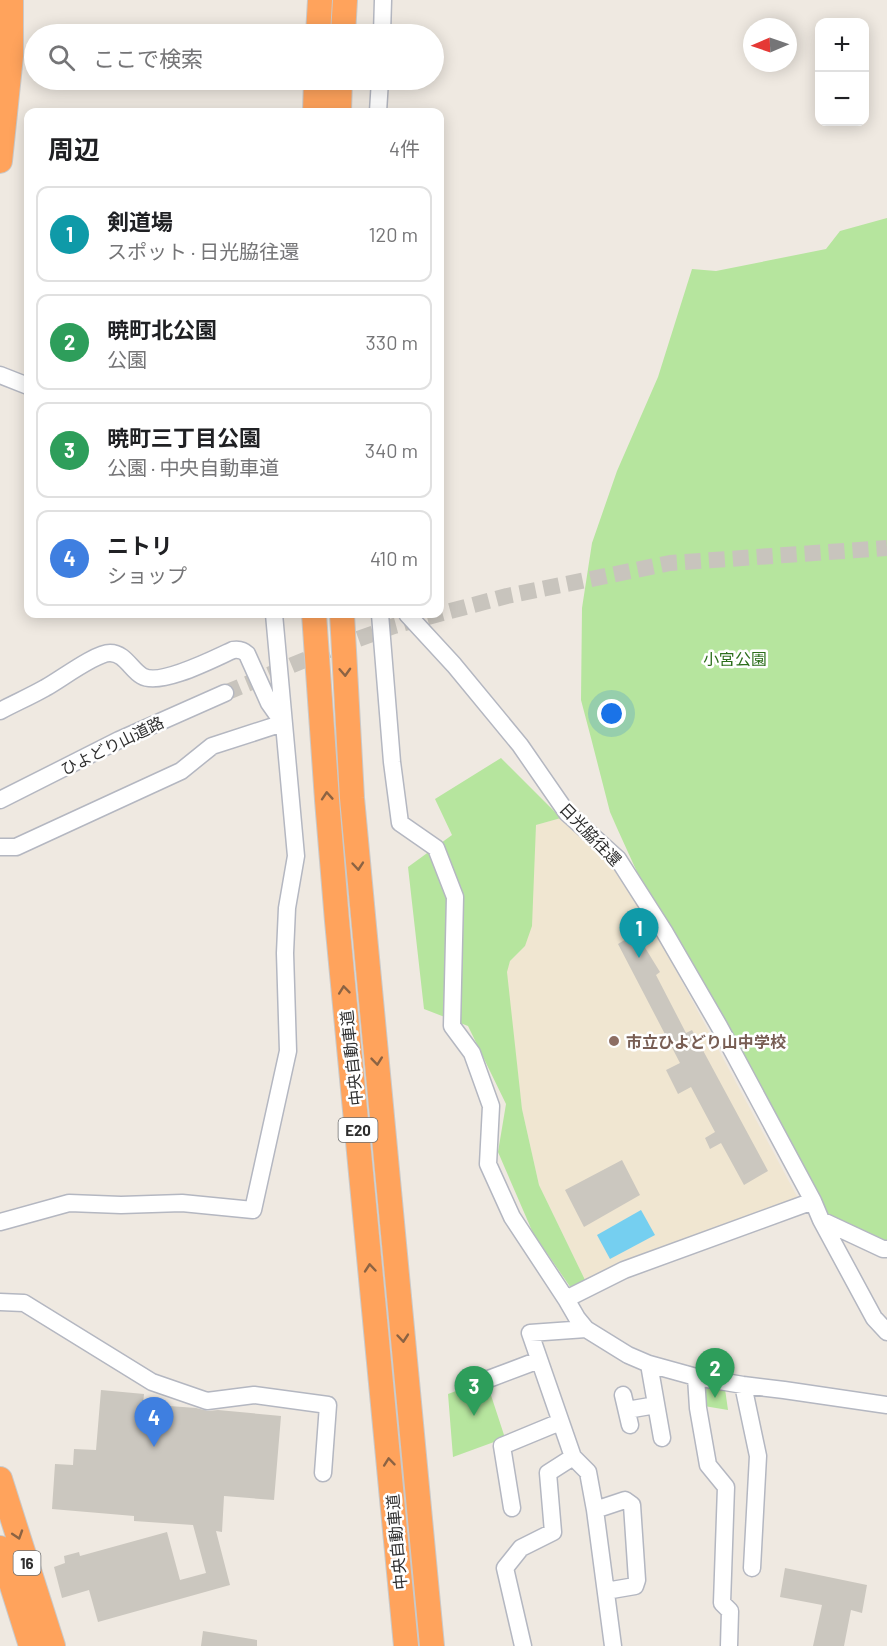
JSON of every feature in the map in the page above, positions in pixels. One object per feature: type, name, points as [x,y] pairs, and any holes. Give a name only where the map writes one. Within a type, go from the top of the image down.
[{"type":"highway","points":[[0,161],[11,56],[10,0]]},
{"type":"highway","points":[[0,94],[25,0]]},
{"type":"highway","points":[[305,0],[305,24]]},
{"type":"highway","points":[[319,24],[321,0]]},
{"type":"highway","points":[[344,24],[345,0]]},
{"type":"highway","points":[[306,90],[306,108]]},
{"type":"highway","points":[[315,108],[316,90]]},
{"type":"highway","points":[[339,108],[340,90]]},
{"type":"highway","name":"中央自動車道","points":[[314,618],[335,899],[406,1646]]},
{"type":"highway","name":"中央自動車道","points":[[342,618],[358,868],[432,1646]]},
{"type":"highway","name":"16","points":[[0,1479],[53,1646]]},
{"type":"highway","name":"16","points":[[0,1548],[31,1646]]},
{"type":"street","points":[[382,24],[383,0]]},
{"type":"street","points":[[378,108],[379,90]]},
{"type":"street","points":[[0,375],[24,384]]},
{"type":"street","points":[[0,1222],[69,1203],[121,1205],[182,1203],[253,1210],[288,1051],[285,953],[287,908],[296,856],[274,618]]},
{"type":"street","points":[[380,618],[392,762],[400,823],[436,848],[455,897],[452,1026],[472,1053],[491,1106],[488,1164],[512,1217],[577,1318],[586,1329],[628,1355],[649,1364],[696,1377],[887,1405]]},
{"type":"street","name":"日光脇往還","points":[[412,618],[520,745],[567,813],[618,859],[664,931],[714,1017],[821,1220]]},
{"type":"street","points":[[0,711],[48,687],[102,654],[116,653],[140,675],[149,679],[174,676],[238,649],[247,654],[269,703],[283,723]]},
{"type":"street","name":"ひよどり山道路","points":[[0,800],[119,740],[225,693]]},
{"type":"street","points":[[0,847],[16,847],[181,771],[212,746],[283,723]]},
{"type":"street","points":[[566,1299],[624,1270],[813,1201]]},
{"type":"street","points":[[821,1220],[887,1249]]},
{"type":"street","points":[[821,1220],[874,1318],[887,1332]]},
{"type":"street","points":[[0,1302],[24,1303],[152,1382],[207,1401],[254,1395],[328,1404],[323,1473]]},
{"type":"street","points":[[586,1329],[530,1334],[573,1456],[588,1472],[613,1646]]},
{"type":"street","points":[[486,1380],[539,1360]]},
{"type":"street","points":[[649,1364],[662,1438]]},
{"type":"street","points":[[696,1377],[698,1408],[708,1465],[726,1486],[722,1603],[730,1611],[729,1646]]},
{"type":"street","points":[[743,1385],[758,1456],[752,1568]]},
{"type":"street","points":[[627,1410],[656,1405]]},
{"type":"street","points":[[512,1508],[502,1446],[560,1422]]},
{"type":"street","points":[[523,1646],[505,1568],[521,1548],[554,1532],[548,1473],[573,1456]]},
{"type":"street","points":[[595,1510],[625,1500],[632,1505],[637,1580],[635,1586],[606,1591]]},
{"type":"shaded area","name":"市立ひよどり山中学校","points":[[561,818],[596,849],[616,871],[656,933],[800,1202],[586,1282],[539,1185],[522,1109],[506,972],[510,961],[525,946],[536,825]]},
{"type":"green space","name":"小宮公園","points":[[887,218],[887,1249],[828,1220],[661,911],[637,872],[610,812],[581,700],[582,608],[592,543],[617,471],[658,377],[692,269],[716,271],[826,249],[840,231]]},
{"type":"green space","points":[[501,758],[561,818],[536,825],[532,926],[525,946],[510,961],[507,972],[522,1109],[539,1185],[586,1282],[573,1291],[533,1233],[498,1152],[506,1104],[468,1026],[424,1009],[408,867],[452,835],[435,799]]},
{"type":"green space","points":[[486,1380],[505,1438],[453,1457],[448,1394]]},
{"type":"green space","points":[[703,1385],[725,1389],[728,1410],[704,1406]]},
{"type":"water","points":[[641,1210],[655,1235],[610,1259],[597,1235]]},
{"type":"building","points":[[636,933],[660,972],[656,975],[686,1033],[692,1030],[768,1171],[744,1185],[721,1143],[710,1149],[705,1138],[715,1132],[691,1087],[678,1094],[666,1070],[680,1063],[618,944]]},
{"type":"building","points":[[622,1160],[640,1195],[584,1227],[565,1190]]},
{"type":"building","points":[[101,1390],[144,1394],[143,1404],[281,1416],[274,1500],[224,1496],[222,1532],[216,1531],[230,1585],[98,1622],[89,1590],[62,1598],[54,1567],[65,1563],[64,1556],[79,1552],[80,1556],[167,1532],[180,1580],[206,1573],[193,1525],[134,1521],[134,1516],[52,1509],[55,1464],[73,1465],[74,1449],[96,1450]]},
{"type":"building","points":[[785,1568],[867,1585],[862,1613],[851,1610],[844,1646],[813,1646],[822,1605],[780,1597]]},
{"type":"building","points":[[203,1631],[257,1640],[257,1646],[201,1646]]},
{"type":"tunnel","points":[[444,613],[507,596],[670,563],[887,548]]},
{"type":"tunnel","points":[[225,693],[336,647],[394,626],[424,618]]},
{"type":"place","name":"剣道場","points":[[639,958]]},
{"type":"place","name":"市立ひよどり山中学校","points":[[614,1041]]},
{"type":"place","name":"暁町北公園","points":[[715,1398]]},
{"type":"place","name":"暁町三丁目公園","points":[[474,1416]]},
{"type":"place","name":"ニトリ","points":[[154,1447]]}]
